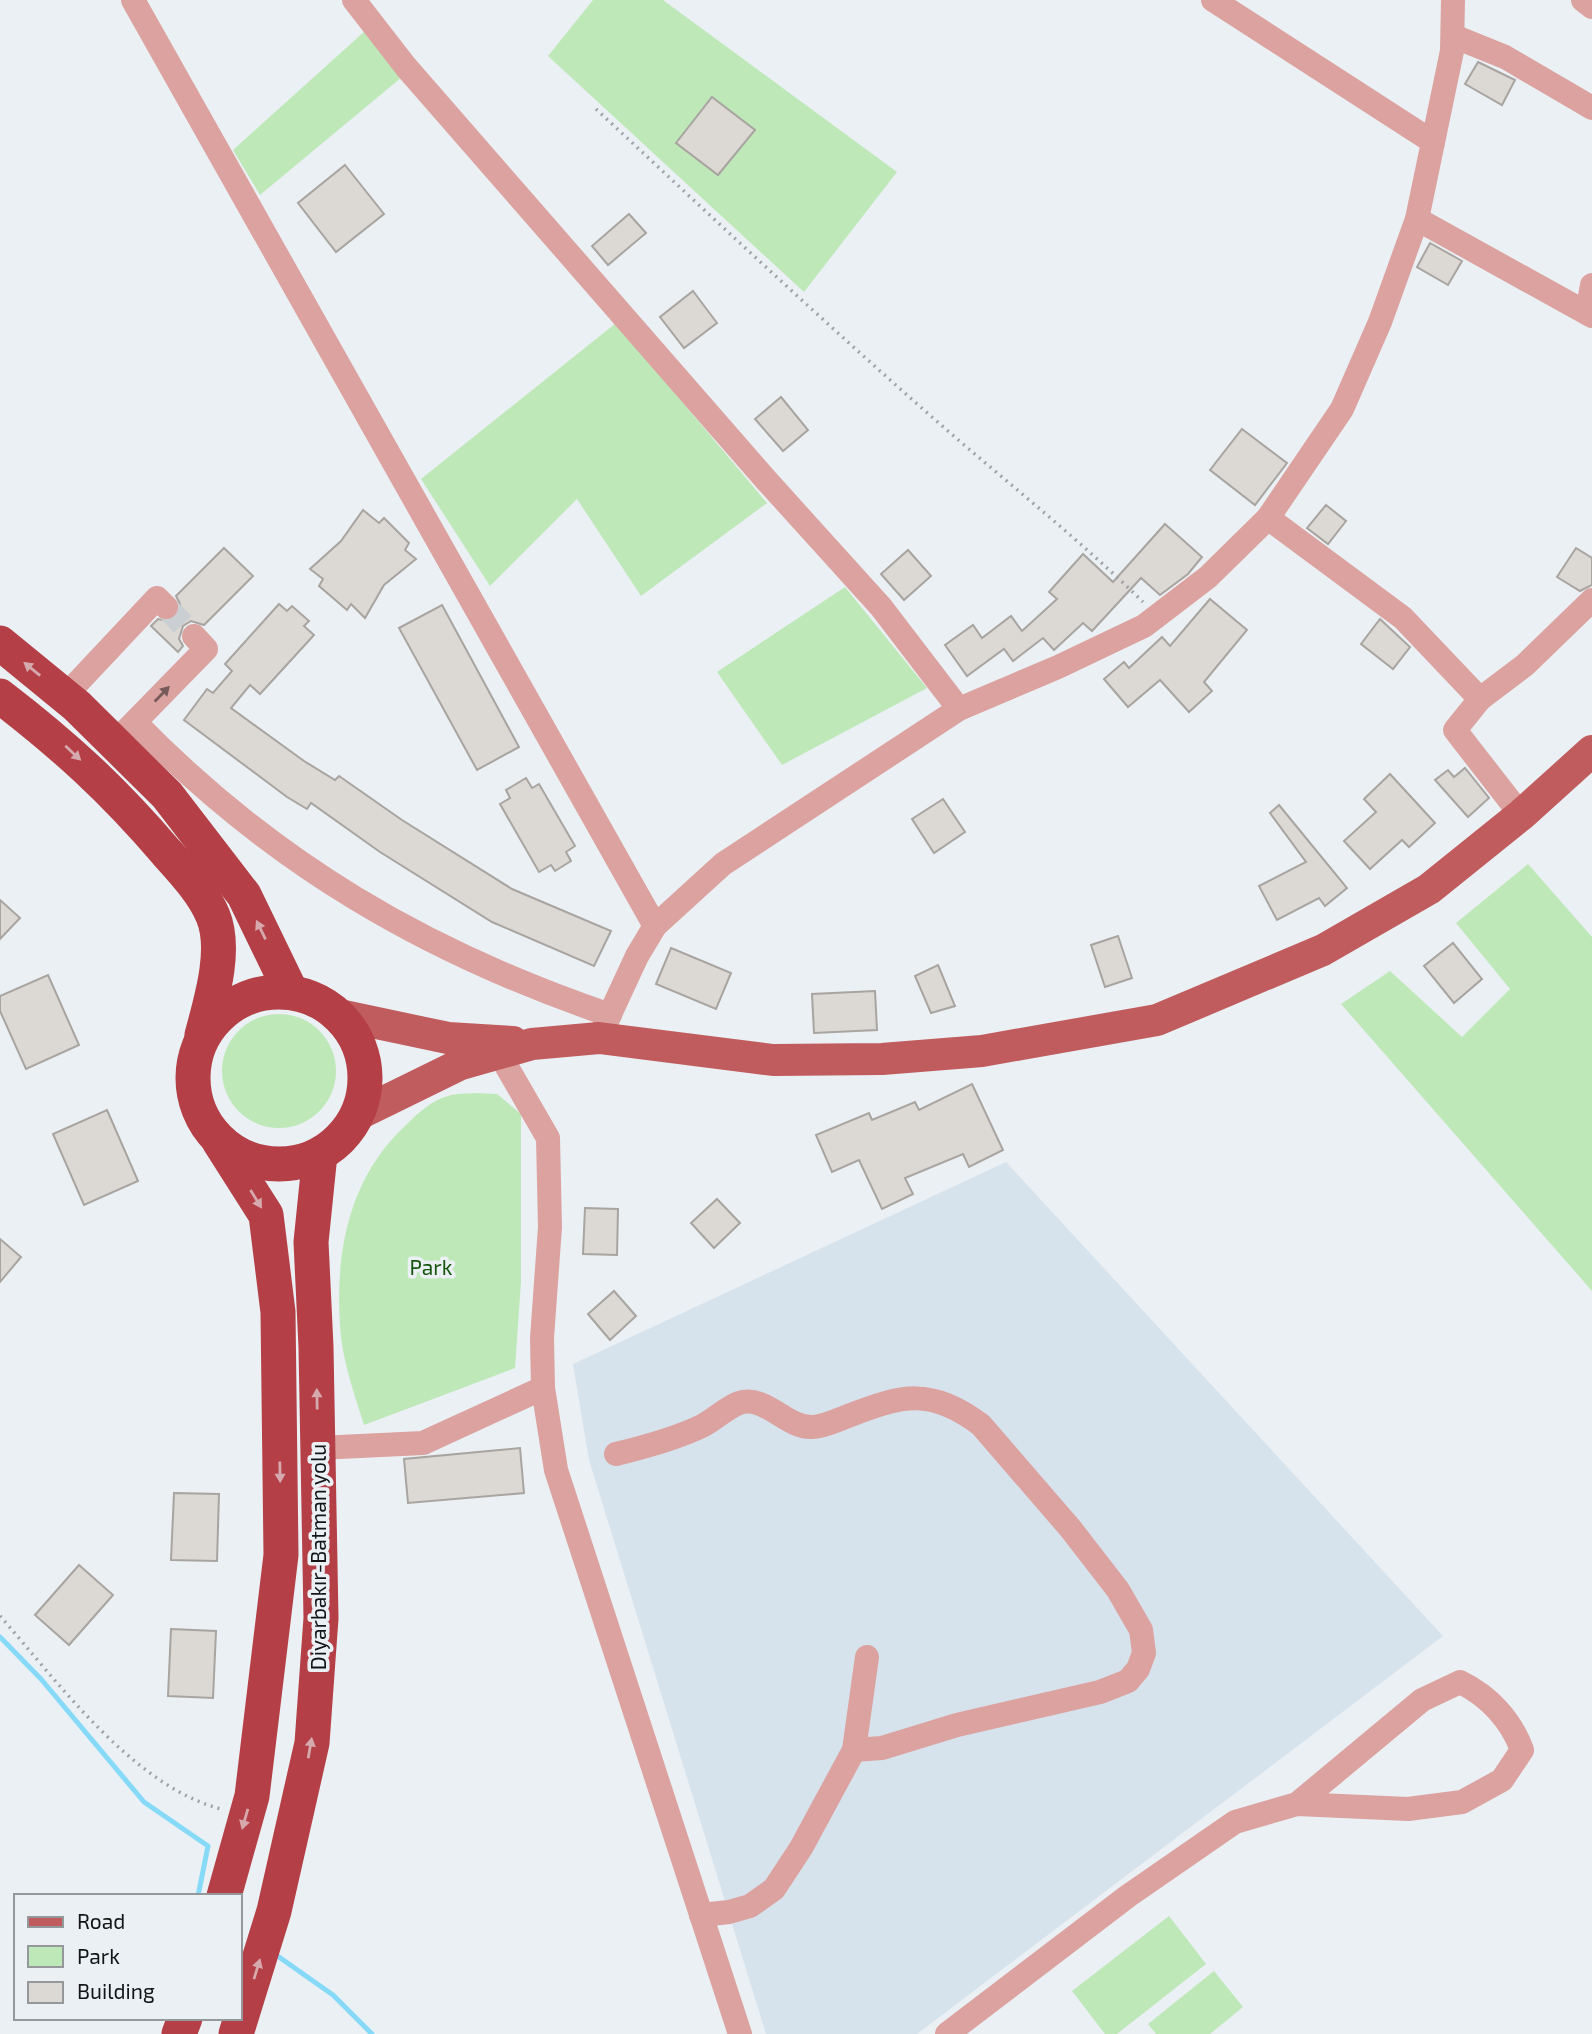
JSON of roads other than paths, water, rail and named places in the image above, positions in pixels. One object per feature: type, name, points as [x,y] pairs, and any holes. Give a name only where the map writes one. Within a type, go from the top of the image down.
[{"type":"highway","points":[[0,643],[65,696],[124,732],[167,795],[244,895],[291,992]]},
{"type":"highway","points":[[0,696],[67,748],[123,802],[190,880],[214,917],[219,970],[193,1067],[194,1094],[203,1120],[219,1141],[242,1157],[268,1164],[295,1164],[320,1154],[342,1138],[357,1115],[365,1089],[365,1062],[355,1037],[339,1015],[317,999],[291,992],[263,993],[238,1002],[216,1018],[201,1041]]},
{"type":"highway","name":"Diyarbakır-Batman yolu","points":[[219,1141],[266,1215],[278,1312],[281,1555],[254,1783],[224,1894]]},
{"type":"highway","name":"Diyarbakır-Batman yolu","points":[[242,2015],[274,1911],[312,1743],[321,1618],[311,1242],[320,1154]]},
{"type":"main road","points":[[357,1115],[461,1064],[605,1027],[773,1060],[883,1059],[982,1051],[1157,1020],[1323,950],[1429,889],[1521,815],[1592,751]]},
{"type":"main road","points":[[339,1015],[448,1038],[532,1044]]},
{"type":"street","points":[[134,0],[655,926]]},
{"type":"street","points":[[354,0],[415,77],[767,481],[881,607],[959,709]]},
{"type":"street","points":[[1213,0],[1433,142]]},
{"type":"street","points":[[194,636],[206,649],[124,732],[346,895],[468,960],[605,1027],[637,956],[655,926],[723,864],[959,709],[1058,667],[1144,626],[1208,577],[1268,518],[1342,409],[1380,322],[1417,219],[1453,36],[1453,0]]},
{"type":"street","points":[[1583,0],[1592,7]]},
{"type":"street","points":[[1453,36],[1505,57],[1592,108]]},
{"type":"street","points":[[1417,219],[1589,314],[1592,285]]},
{"type":"street","points":[[1268,518],[1403,618],[1480,699]]},
{"type":"street","points":[[65,696],[157,598],[166,607]]},
{"type":"street","points":[[1521,815],[1455,730],[1480,699],[1525,666],[1592,600]]},
{"type":"street","points":[[448,1038],[500,1055],[548,1138],[550,1227],[542,1338],[543,1388],[556,1470],[740,2034]]},
{"type":"street","points":[[318,1448],[423,1443],[543,1388]]},
{"type":"street","points":[[616,1454],[686,1434],[738,1403],[751,1402],[765,1406],[797,1427],[815,1428],[885,1401],[917,1396],[940,1401],[964,1412],[990,1435],[1078,1538],[1118,1590],[1141,1630],[1144,1653],[1138,1669],[1128,1681],[1100,1692],[957,1725],[882,1748],[855,1750]]},
{"type":"street","points":[[701,1915],[729,1912],[750,1906],[774,1889],[801,1848],[855,1750],[867,1657]]},
{"type":"street","points":[[947,2034],[1128,1896],[1236,1822],[1297,1804],[1408,1809],[1462,1802],[1502,1780],[1522,1750],[1515,1730],[1481,1692],[1460,1682],[1422,1700],[1297,1804]]},
{"type":"waterway","points":[[0,1637],[41,1679],[144,1802],[208,1846],[198,1894]]},
{"type":"waterway","points":[[279,1957],[333,1995],[372,2034]]},
{"type":"tunnel","points":[[166,607],[194,636]]},
{"type":"park label","name":"Park","points":[[431,1266]]}]
